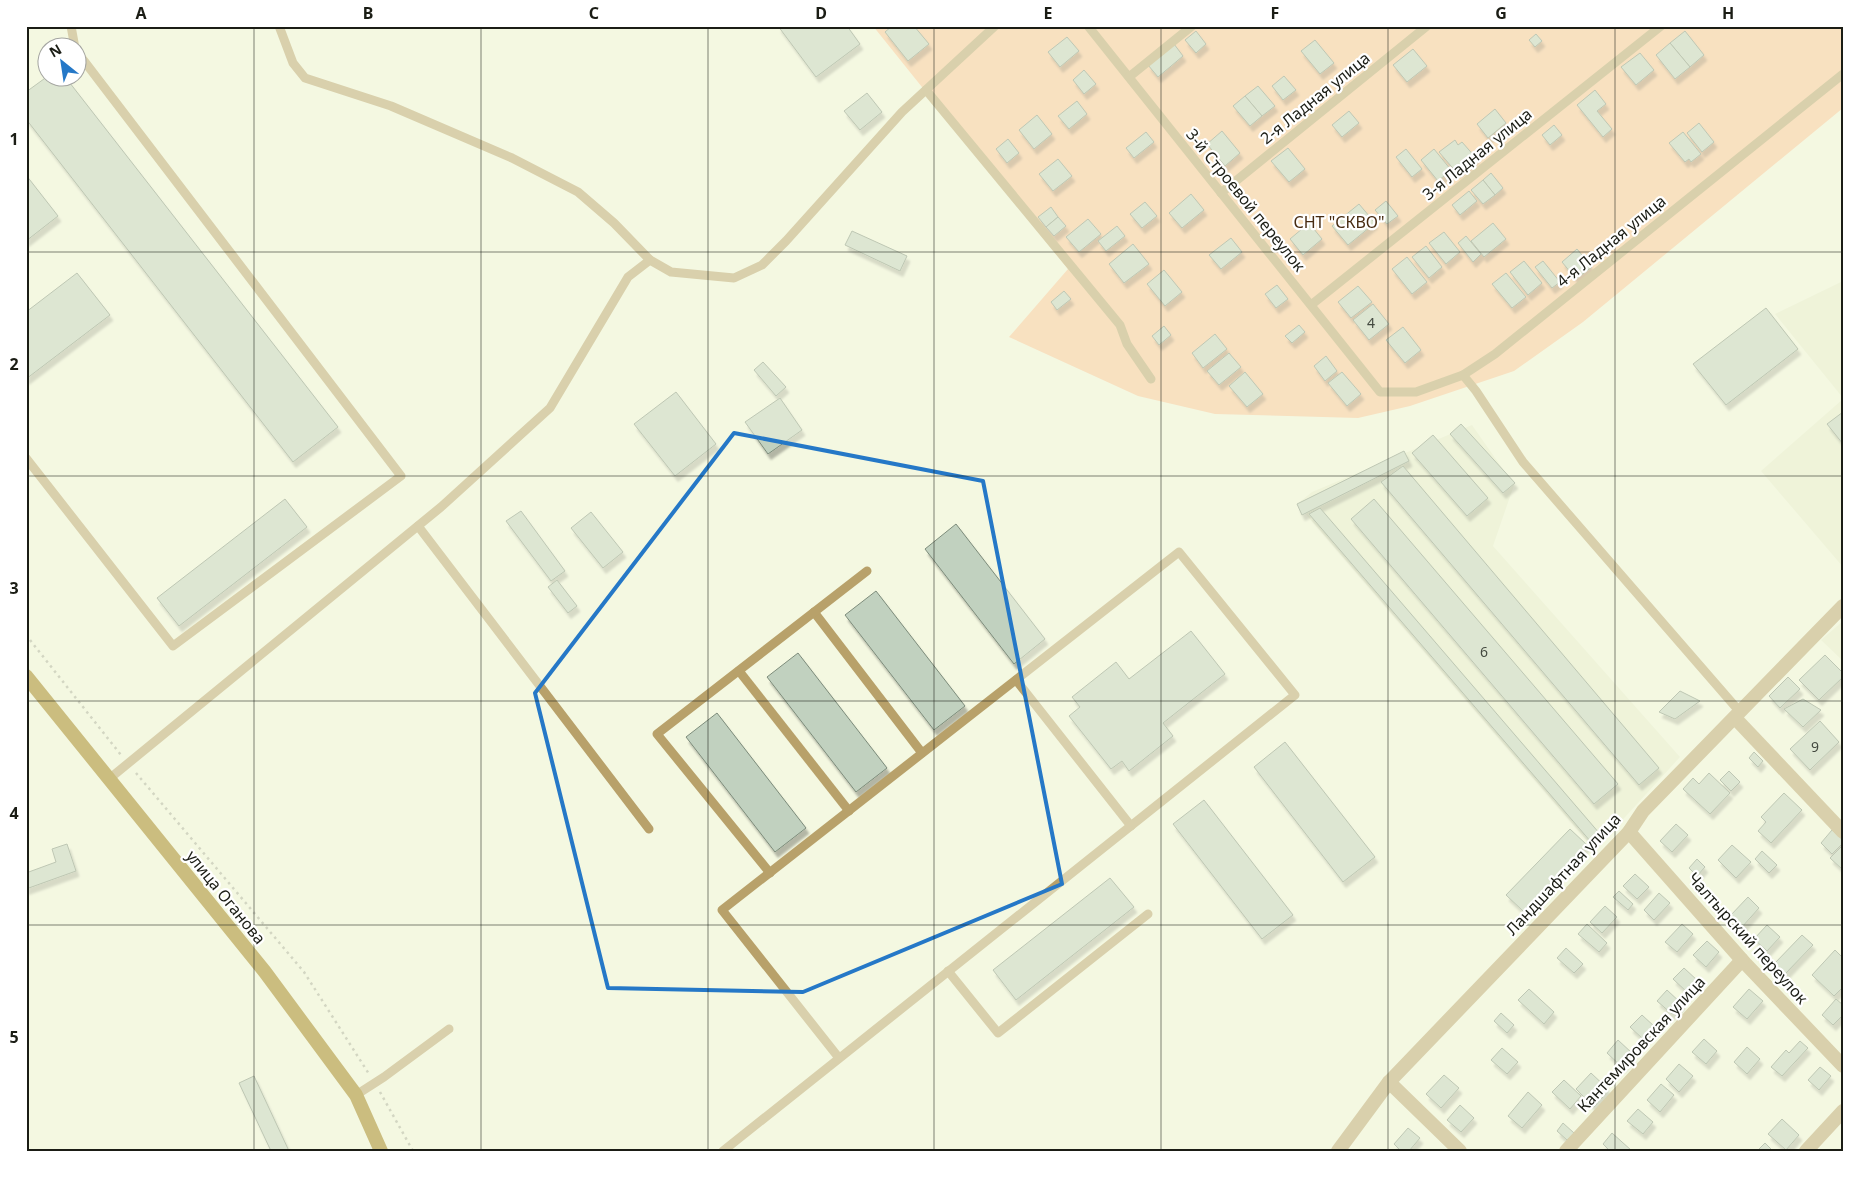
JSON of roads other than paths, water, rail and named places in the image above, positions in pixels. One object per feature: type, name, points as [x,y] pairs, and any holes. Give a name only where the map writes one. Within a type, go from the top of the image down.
[{"type":"main road","name":"улица Оганова","points":[[26,676],[265,972],[356,1095],[381,1151]]},
{"type":"street","name":"Ландшафтная улица","points":[[1338,1151],[1388,1082],[1629,832],[1643,811],[1843,606]]},
{"type":"street","points":[[1738,715],[1843,832]]},
{"type":"street","name":"Чалтырский переулок","points":[[1629,832],[1742,960],[1843,1066]]},
{"type":"street","name":"Кантемировская улица","points":[[1566,1151],[1742,960]]},
{"type":"street","points":[[1388,1082],[1460,1151]]},
{"type":"street","points":[[1806,1151],[1843,1111]]},
{"type":"lane","points":[[279,26],[293,63],[305,78],[391,106],[512,158],[578,192],[614,222],[650,260],[671,272],[734,278],[762,265],[786,241],[902,112],[995,26]]},
{"type":"lane","name":"3-й Строевой переулок","points":[[1088,26],[1380,392]]},
{"type":"lane","points":[[1129,77],[1192,26]]},
{"type":"lane","name":"2-я Ладная улица","points":[[1221,193],[1427,26]]},
{"type":"lane","name":"3-я Ладная улица","points":[[1311,305],[1661,26]]},
{"type":"lane","points":[[26,458],[172,646],[401,476],[88,66]]},
{"type":"lane","name":"4-я Ладная улица","points":[[1380,392],[1416,392],[1463,374],[1495,354],[1843,74]]},
{"type":"lane","points":[[926,90],[1120,325],[1127,344],[1151,379]]},
{"type":"lane","points":[[109,779],[418,526],[550,408],[628,277],[650,260]]},
{"type":"lane","points":[[1463,374],[1523,462],[1738,715]]},
{"type":"lane","points":[[418,526],[649,830]]},
{"type":"lane","points":[[723,1151],[1296,695],[1179,552],[722,910],[839,1058]]},
{"type":"lane","points":[[770,874],[656,734],[867,571]]},
{"type":"lane","points":[[814,612],[922,753]]},
{"type":"lane","points":[[739,671],[849,811]]},
{"type":"lane","points":[[1016,680],[1131,826]]},
{"type":"lane","points":[[948,971],[998,1033],[1148,914]]},
{"type":"lane","points":[[356,1095],[449,1029]]},
{"type":"park label","name":"СНТ \"СКВО\"","points":[[1339,222]]}]
